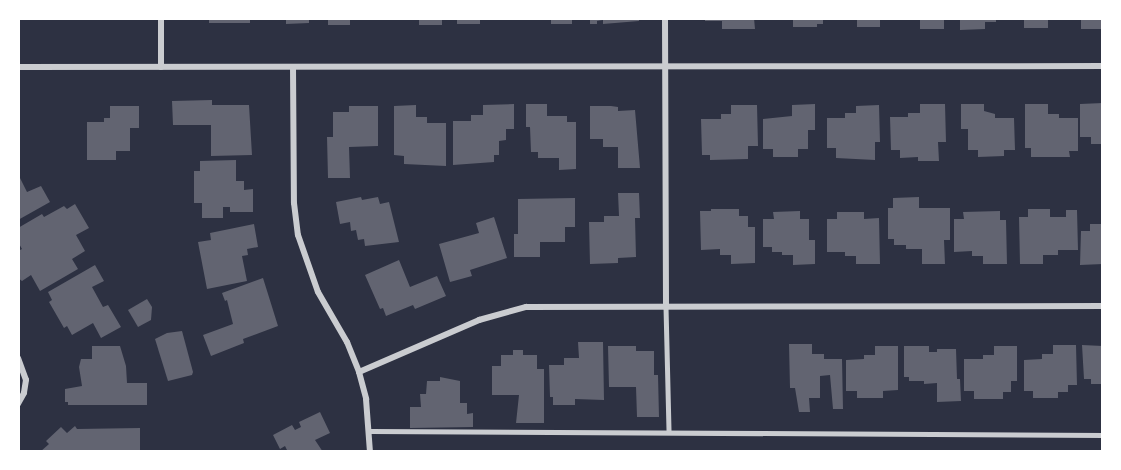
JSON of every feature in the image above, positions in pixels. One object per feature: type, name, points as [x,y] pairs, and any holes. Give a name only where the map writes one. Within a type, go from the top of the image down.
[{"type":"street","points":[[161,18],[161,67]]},
{"type":"street","points":[[665,18],[666,307]]},
{"type":"street","points":[[18,67],[1103,66]]},
{"type":"street","points":[[293,67],[294,203],[298,235],[318,292],[347,342],[359,372],[371,430],[370,452]]},
{"type":"street","points":[[359,372],[500,313],[526,308],[1103,306]]},
{"type":"street","points":[[18,358],[26,380],[24,393],[18,404]]},
{"type":"lane","points":[[666,307],[669,432]]},
{"type":"lane","points":[[371,430],[1103,435]]},
{"type":"building","points":[[209,18],[250,18],[250,23],[209,23]]},
{"type":"building","points":[[286,18],[309,18],[309,23],[286,24]]},
{"type":"building","points":[[328,18],[350,18],[350,25],[328,25]]},
{"type":"building","points":[[419,18],[442,18],[442,25],[419,25]]},
{"type":"building","points":[[457,18],[480,18],[480,24],[457,24]]},
{"type":"building","points":[[551,18],[572,18],[572,24],[551,24]]},
{"type":"building","points":[[590,18],[639,18],[639,21],[603,24],[603,20],[597,21],[597,24],[590,24]]},
{"type":"building","points":[[705,18],[754,18],[755,29],[722,29],[722,21],[705,21]]},
{"type":"building","points":[[793,18],[823,18],[823,24],[817,24],[817,27],[793,27]]},
{"type":"building","points":[[846,18],[880,18],[880,27],[857,27],[857,20],[846,20]]},
{"type":"building","points":[[920,18],[944,18],[944,29],[920,29]]},
{"type":"building","points":[[960,18],[996,18],[996,22],[985,22],[985,29],[960,30]]},
{"type":"building","points":[[1024,18],[1048,18],[1048,28],[1024,28]]},
{"type":"building","points":[[1081,18],[1103,18],[1103,29],[1081,29]]},
{"type":"building","points":[[212,100],[212,105],[249,105],[252,155],[211,156],[211,125],[173,125],[172,101]]},
{"type":"building","points":[[1103,103],[1103,144],[1091,144],[1091,137],[1080,137],[1080,104]]},
{"type":"building","points":[[514,104],[514,129],[506,129],[506,140],[499,141],[499,155],[494,155],[494,162],[453,165],[453,121],[471,121],[471,115],[483,115],[483,105]]},
{"type":"building","points":[[526,104],[547,104],[547,116],[567,116],[567,122],[576,122],[576,169],[559,170],[559,158],[538,158],[538,152],[531,152],[530,127],[526,127]]},
{"type":"building","points":[[815,104],[815,130],[808,130],[808,149],[798,149],[798,157],[773,157],[773,149],[763,149],[763,119],[792,116],[792,105]]},
{"type":"building","points":[[920,104],[945,104],[946,142],[938,142],[939,161],[918,161],[918,157],[900,158],[900,150],[891,150],[890,117],[908,117],[908,113],[920,113]]},
{"type":"building","points":[[961,104],[984,104],[984,111],[995,114],[995,118],[1014,118],[1015,150],[1004,150],[1004,156],[978,157],[978,150],[968,150],[968,129],[961,129]]},
{"type":"building","points":[[1025,104],[1048,104],[1048,114],[1059,114],[1059,118],[1078,118],[1078,151],[1069,151],[1070,157],[1031,157],[1031,148],[1025,148]]},
{"type":"building","points":[[416,105],[416,117],[427,117],[427,123],[446,123],[446,166],[404,164],[404,156],[394,155],[394,106]]},
{"type":"building","points":[[731,105],[757,105],[758,146],[748,146],[748,159],[710,160],[710,155],[702,155],[701,119],[721,119],[721,114],[731,114]]},
{"type":"building","points":[[879,105],[880,142],[875,142],[875,160],[836,158],[836,148],[827,148],[827,118],[845,118],[845,113],[856,113],[856,106]]},
{"type":"building","points":[[110,106],[139,106],[139,128],[130,128],[130,151],[116,151],[116,160],[87,160],[87,122],[104,122],[104,118],[110,118]]},
{"type":"building","points":[[349,106],[378,106],[378,146],[349,147],[350,178],[328,178],[327,137],[333,137],[333,112],[349,112]]},
{"type":"building","points":[[590,106],[618,107],[618,111],[635,110],[640,168],[618,168],[618,147],[603,147],[603,139],[590,139]]},
{"type":"building","points":[[236,160],[236,181],[244,181],[244,190],[253,189],[253,212],[230,212],[230,207],[223,207],[223,218],[202,218],[202,203],[194,203],[194,171],[200,171],[200,161]]},
{"type":"building","points":[[18,174],[27,192],[41,186],[50,202],[18,220]]},
{"type":"building","points":[[618,193],[639,193],[640,218],[635,218],[636,257],[618,258],[618,263],[590,264],[589,222],[604,222],[604,216],[619,216]]},
{"type":"building","points":[[361,197],[362,200],[378,197],[380,204],[389,202],[399,242],[365,246],[364,239],[358,240],[356,230],[351,231],[350,222],[340,224],[336,202]]},
{"type":"building","points":[[919,197],[919,208],[950,208],[950,240],[944,240],[945,264],[922,264],[922,249],[906,249],[906,245],[894,245],[894,239],[888,239],[888,208],[893,208],[893,198]]},
{"type":"building","points":[[575,198],[575,227],[565,227],[565,242],[540,242],[540,257],[514,257],[514,234],[518,234],[518,199]]},
{"type":"building","points":[[75,204],[89,228],[76,235],[85,251],[72,259],[78,269],[40,291],[31,275],[22,281],[18,278],[18,251],[22,249],[18,242],[18,228],[42,214],[44,217],[64,206],[67,209]]},
{"type":"building","points":[[711,209],[739,209],[739,216],[748,216],[748,227],[755,227],[755,263],[731,264],[731,255],[720,255],[720,249],[701,250],[700,211],[711,211]]},
{"type":"building","points":[[1028,209],[1050,209],[1050,217],[1066,217],[1066,210],[1077,210],[1078,250],[1058,250],[1058,255],[1043,255],[1043,264],[1020,264],[1019,217],[1028,217]]},
{"type":"building","points":[[800,211],[800,219],[809,219],[809,240],[815,240],[815,264],[793,265],[793,255],[782,255],[782,252],[772,252],[772,247],[763,247],[763,219],[774,219],[773,212]]},
{"type":"building","points":[[1000,211],[1000,220],[1006,220],[1007,264],[983,264],[983,256],[972,256],[972,251],[954,252],[954,219],[964,219],[963,212]]},
{"type":"building","points":[[837,212],[864,212],[864,219],[879,218],[880,264],[856,264],[856,256],[845,256],[845,252],[827,252],[827,219],[837,219]]},
{"type":"building","points":[[494,217],[507,258],[470,270],[472,276],[450,282],[439,244],[479,233],[476,223]]},
{"type":"building","points":[[254,224],[258,247],[247,249],[248,255],[242,256],[247,281],[207,289],[198,242],[211,240],[210,233]]},
{"type":"building","points":[[1090,224],[1103,224],[1103,264],[1080,265],[1081,231],[1090,231]]},
{"type":"building","points":[[399,260],[410,287],[437,276],[446,296],[415,309],[413,305],[386,316],[383,308],[380,309],[365,275]]},
{"type":"building","points":[[95,265],[104,281],[92,287],[103,307],[108,305],[121,327],[101,338],[93,323],[72,335],[67,326],[64,328],[49,302],[52,300],[48,292]]},
{"type":"building","points":[[263,278],[278,326],[243,339],[244,343],[211,356],[203,335],[233,324],[227,300],[225,301],[222,293]]},
{"type":"building","points":[[147,299],[152,307],[151,320],[138,327],[128,310]]},
{"type":"building","points":[[182,331],[193,372],[192,375],[168,381],[155,339],[167,333]]},
{"type":"building","points":[[578,342],[603,342],[604,400],[575,399],[575,405],[553,405],[553,397],[550,397],[549,365],[564,365],[564,358],[579,358]]},
{"type":"building","points":[[789,344],[812,344],[812,354],[824,354],[824,359],[842,359],[843,409],[833,409],[830,375],[820,376],[820,398],[809,398],[810,412],[799,412],[795,388],[790,388]]},
{"type":"building","points":[[1053,345],[1076,345],[1077,385],[1068,385],[1068,392],[1058,392],[1058,398],[1033,398],[1033,391],[1024,391],[1024,360],[1042,359],[1042,354],[1053,354]]},
{"type":"building","points":[[1082,345],[1103,346],[1103,384],[1091,384],[1091,379],[1084,379]]},
{"type":"building","points":[[92,346],[120,346],[126,366],[127,383],[147,383],[147,405],[68,405],[68,402],[65,402],[65,389],[82,386],[79,367],[81,359],[92,359]]},
{"type":"building","points":[[608,346],[636,346],[636,351],[654,351],[654,375],[658,375],[659,417],[637,417],[636,387],[609,387]]},
{"type":"building","points":[[875,346],[898,346],[898,390],[883,391],[883,398],[857,398],[857,391],[846,391],[846,360],[864,359],[864,355],[875,355]]},
{"type":"building","points":[[904,346],[929,346],[929,352],[937,352],[937,349],[956,349],[957,379],[960,379],[961,401],[937,402],[937,383],[924,384],[924,381],[909,381],[909,377],[904,377]]},
{"type":"building","points":[[994,346],[1017,346],[1017,381],[1011,381],[1011,392],[1003,392],[1003,399],[974,399],[974,391],[964,391],[964,359],[983,359],[983,355],[994,355]]},
{"type":"building","points":[[513,350],[523,350],[523,355],[537,355],[537,369],[544,369],[544,423],[516,423],[519,395],[492,395],[492,366],[501,366],[501,355],[513,355]]},
{"type":"building","points":[[440,377],[460,381],[460,403],[467,403],[467,414],[473,413],[473,427],[410,428],[410,407],[421,407],[420,394],[426,394],[427,381],[440,381]]},
{"type":"building","points":[[320,412],[330,433],[315,440],[323,452],[288,452],[285,446],[280,449],[273,435],[292,425],[295,430],[301,427],[299,422]]},
{"type":"building","points":[[75,426],[77,429],[140,428],[140,452],[40,452],[49,444],[46,441],[61,427],[67,433]]}]
